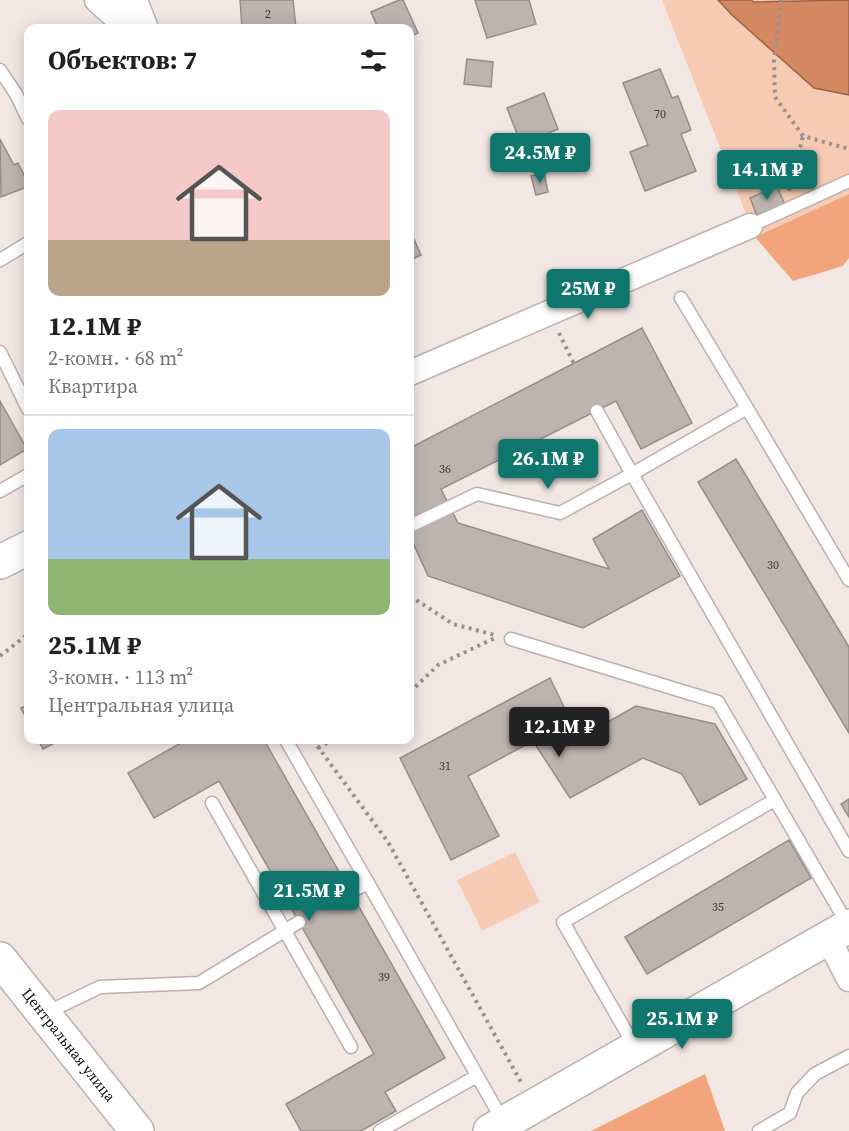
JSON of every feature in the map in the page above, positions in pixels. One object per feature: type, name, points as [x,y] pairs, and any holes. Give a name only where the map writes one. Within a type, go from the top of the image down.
[{"type":"main road","points":[[130,0],[139,24]]},
{"type":"main road","points":[[0,562],[24,550]]},
{"type":"main road","points":[[497,1127],[842,930]]},
{"type":"main road","name":"Центральная улица","points":[[0,959],[137,1131]]},
{"type":"street","points":[[97,0],[124,24]]},
{"type":"street","points":[[414,371],[750,226]]},
{"type":"street","points":[[842,930],[849,979]]},
{"type":"lane","points":[[0,70],[24,111]]},
{"type":"lane","points":[[750,226],[849,181]]},
{"type":"lane","points":[[0,260],[24,245]]},
{"type":"lane","points":[[681,298],[849,580]]},
{"type":"lane","points":[[0,352],[24,402]]},
{"type":"lane","points":[[414,524],[477,494],[560,513],[747,408]]},
{"type":"lane","points":[[597,411],[849,851]]},
{"type":"lane","points":[[0,491],[24,477]]},
{"type":"lane","points":[[511,639],[718,702],[775,800],[842,930]]},
{"type":"lane","points":[[288,744],[477,1076],[497,1127]]},
{"type":"lane","points":[[636,1048],[563,922],[775,800]]},
{"type":"lane","points":[[212,803],[351,1047]]},
{"type":"lane","points":[[351,892],[368,883]]},
{"type":"lane","points":[[45,1014],[100,987],[199,983],[299,922]]},
{"type":"lane","points":[[759,1131],[790,1113],[796,1093],[815,1074],[849,1056]]},
{"type":"lane","points":[[380,1131],[477,1076]]},
{"type":"path","points":[[781,0],[774,60],[776,97],[802,136],[849,149]]},
{"type":"path","points":[[798,189],[788,194],[802,136]]},
{"type":"path","points":[[550,313],[574,364]]},
{"type":"path","points":[[414,599],[453,624],[511,639]]},
{"type":"path","points":[[0,656],[24,636]]},
{"type":"path","points":[[414,688],[438,665],[498,636]]},
{"type":"path","points":[[316,744],[388,842],[534,1106]]},
{"type":"path","points":[[318,748],[325,744]]},
{"type":"shaded area","points":[[662,0],[849,0],[849,194],[755,237]]},
{"type":"shaded area","points":[[718,0],[751,0],[754,2],[849,0],[849,95],[814,88]]},
{"type":"shaded area","points":[[849,194],[849,258],[843,266],[793,281],[755,237]]},
{"type":"shaded area","points":[[515,852],[540,902],[482,931],[457,880]]},
{"type":"shaded area","points":[[705,1074],[725,1131],[591,1131]]},
{"type":"building","points":[[240,0],[293,0],[296,24],[242,24]]},
{"type":"building","points":[[403,0],[414,24],[376,24],[371,12]]},
{"type":"building","points":[[475,0],[529,0],[536,24],[487,38]]},
{"type":"building","points":[[467,59],[493,62],[491,87],[464,84]]},
{"type":"building","points":[[660,69],[672,98],[678,96],[691,130],[681,134],[696,171],[645,191],[630,152],[648,145],[623,83]]},
{"type":"building","points":[[544,93],[558,129],[521,144],[507,108]]},
{"type":"building","points":[[0,139],[14,165],[18,163],[24,175],[24,188],[1,197]]},
{"type":"building","points":[[544,173],[548,192],[536,195],[531,176]]},
{"type":"building","points":[[777,186],[785,205],[757,216],[750,198]]},
{"type":"building","points":[[414,239],[421,255],[414,258]]},
{"type":"building","points":[[642,328],[692,423],[641,449],[616,401],[441,489],[458,523],[609,569],[593,539],[642,510],[680,576],[583,628],[428,576],[414,545],[414,446]]},
{"type":"building","points":[[0,401],[24,444],[24,451],[0,465]]},
{"type":"building","points":[[736,459],[849,647],[849,733],[698,482]]},
{"type":"building","points":[[550,678],[579,738],[636,706],[715,724],[747,779],[700,805],[682,774],[643,758],[570,798],[533,741],[468,776],[499,836],[451,860],[400,758]]},
{"type":"building","points":[[40,744],[52,744],[43,749]]},
{"type":"building","points":[[179,744],[266,744],[445,1058],[385,1092],[396,1111],[361,1131],[301,1131],[286,1104],[374,1054],[219,781],[154,818],[128,773]]},
{"type":"building","points":[[849,799],[849,817],[841,804]]},
{"type":"building","points":[[789,840],[811,878],[647,974],[625,937]]}]
